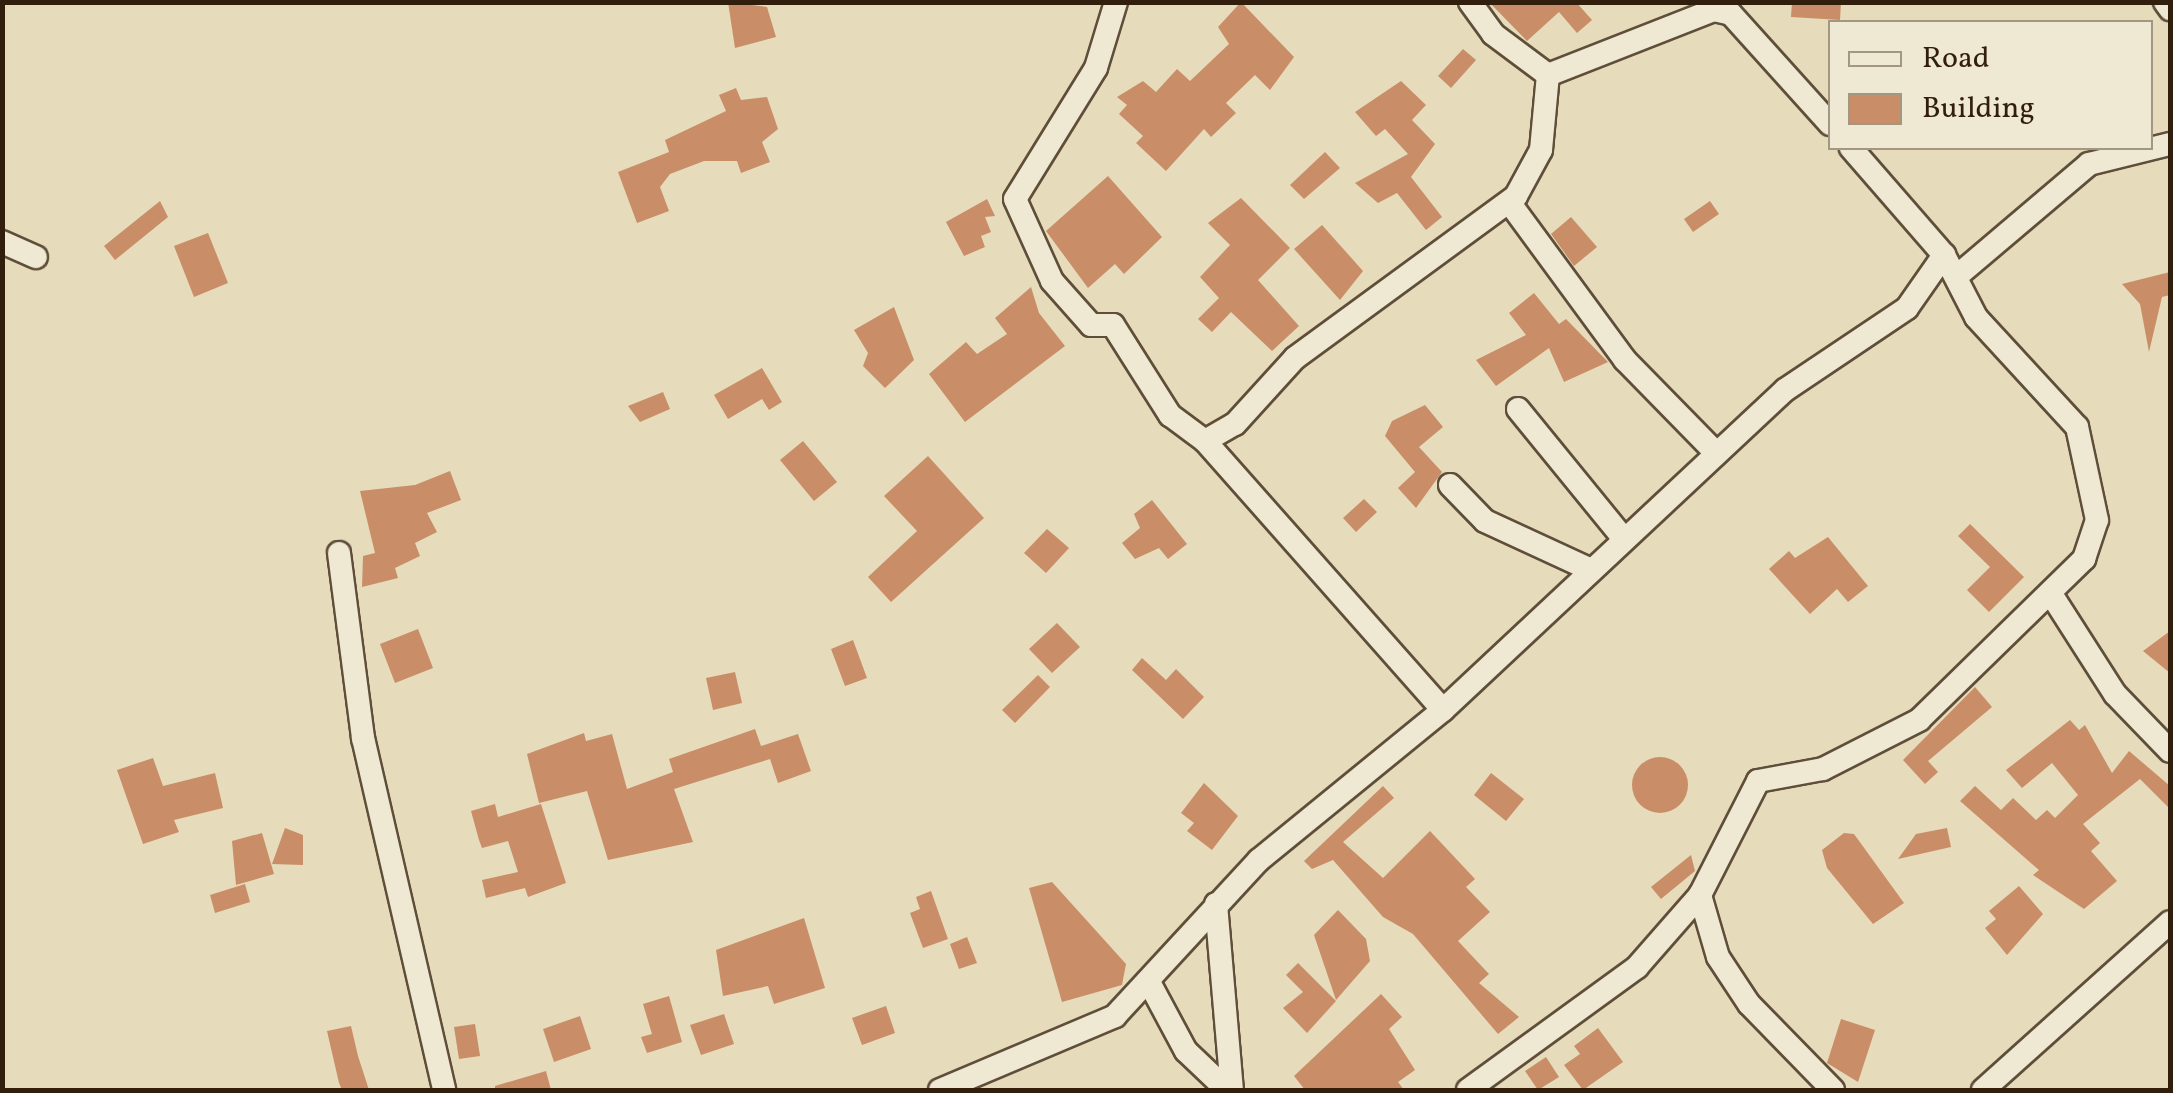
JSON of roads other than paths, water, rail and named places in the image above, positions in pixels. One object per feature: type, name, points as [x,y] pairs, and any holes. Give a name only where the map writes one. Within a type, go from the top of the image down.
[{"type":"street","points":[[1116,2],[1096,68],[1015,199],[1070,306],[1091,325],[1113,324],[1170,416],[1205,441],[1443,710]]},
{"type":"street","points":[[1470,2],[1493,34],[1548,75]]},
{"type":"street","points":[[2165,2],[2170,9]]},
{"type":"street","points":[[1548,75],[1703,14],[1736,8],[1828,122]]},
{"type":"street","points":[[1205,441],[1235,424],[1295,358],[1509,202],[1542,150],[1548,75]]},
{"type":"street","points":[[1468,1090],[1637,967],[1700,895],[1758,781],[1823,768],[1919,720],[2023,610],[2052,594],[2084,559],[2096,520],[2077,427],[1976,317],[1944,255],[1853,150]]},
{"type":"street","points":[[1957,276],[2089,164],[2146,150]]},
{"type":"street","points":[[1509,202],[1625,360],[1716,453]]},
{"type":"street","points":[[2,242],[36,257]]},
{"type":"street","points":[[940,1090],[1066,1041],[1116,1016],[1150,984],[1216,904],[1443,710],[1785,390],[1908,308],[1944,255]]},
{"type":"street","points":[[1518,409],[1624,539]]},
{"type":"street","points":[[1450,485],[1485,521],[1592,570]]},
{"type":"street","points":[[339,553],[363,738],[444,1090]]},
{"type":"street","points":[[2052,594],[2116,694],[2170,751]]},
{"type":"street","points":[[1700,895],[1718,957],[1749,1004],[1833,1090]]},
{"type":"street","points":[[1216,904],[1229,1090]]},
{"type":"street","points":[[1983,1090],[2169,926]]},
{"type":"street","points":[[1150,984],[1186,1050],[1229,1090]]}]
